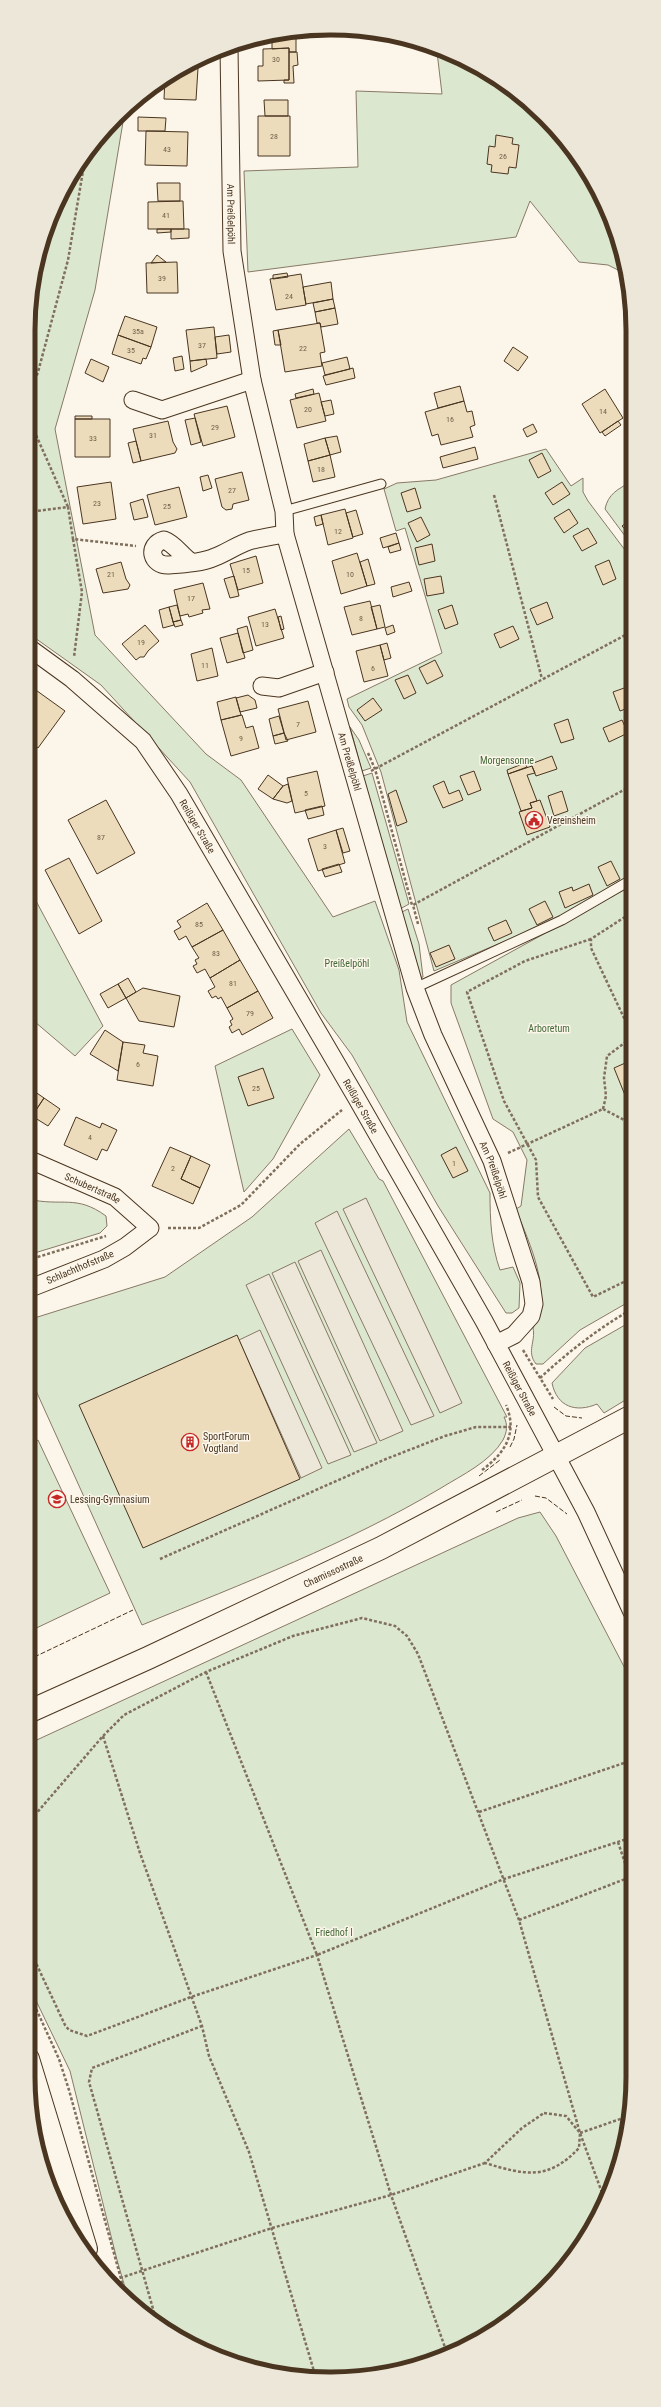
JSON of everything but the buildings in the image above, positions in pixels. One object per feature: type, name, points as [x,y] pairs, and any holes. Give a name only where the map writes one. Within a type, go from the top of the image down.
[{"type":"street","name":"Am Preißelpöhl","points":[[230,53],[232,251],[252,380],[284,511],[285,534],[356,776],[415,988],[433,1035],[492,1161],[531,1282],[534,1304],[531,1316],[524,1326],[496,1344]]},
{"type":"street","points":[[134,400],[162,410],[252,380]]},
{"type":"street","points":[[153,548],[157,542],[164,540],[170,542],[181,555],[191,562],[214,558],[248,542],[285,534]]},
{"type":"street","name":"Reißiger Straße","points":[[35,652],[72,679],[143,741],[179,794],[356,1097],[496,1344],[586,1512],[626,1599]]},
{"type":"street","points":[[262,686],[279,688],[326,672]]},
{"type":"street","name":"Schubertstraße","points":[[35,1162],[115,1197],[150,1228]]},
{"type":"street","name":"Schlachthofstraße","points":[[35,1286],[104,1259],[125,1247],[150,1228]]},
{"type":"street","name":"Chamissostraße","points":[[35,1709],[148,1658],[381,1548],[626,1419]]},
{"type":"street","points":[[35,2083],[82,2236]]},
{"type":"lane","points":[[284,511],[381,484]]},
{"type":"lane","points":[[415,988],[562,920],[626,883]]},
{"type":"path","points":[[35,380],[68,260],[84,168]]},
{"type":"path","points":[[35,433],[68,507],[82,592],[72,679]]},
{"type":"path","points":[[494,495],[542,679]]},
{"type":"path","points":[[35,511],[68,507]]},
{"type":"path","points":[[73,539],[153,548]]},
{"type":"path","points":[[356,776],[380,768],[626,635]]},
{"type":"path","points":[[418,927],[412,905],[626,789]]},
{"type":"path","points":[[626,916],[591,939],[525,961],[467,992],[504,1101],[536,1160],[538,1197],[593,1297],[626,1281]]},
{"type":"path","points":[[591,939],[591,948],[626,1024]]},
{"type":"path","points":[[603,1109],[606,1096],[604,1078],[608,1056],[626,1042]]},
{"type":"path","points":[[492,1161],[603,1109]]},
{"type":"path","points":[[603,1109],[626,1121]]},
{"type":"path","points":[[150,1228],[199,1228],[241,1205],[300,1144],[342,1110],[345,1116]]},
{"type":"path","points":[[35,1258],[96,1237],[112,1235]]},
{"type":"path","points":[[540,1378],[559,1361],[608,1323],[626,1312]]},
{"type":"path","points":[[523,1350],[553,1399]]},
{"type":"path","points":[[505,1403],[511,1427],[509,1440],[505,1448]]},
{"type":"path","points":[[160,1559],[379,1462],[445,1436],[476,1426],[511,1427]]},
{"type":"path","points":[[35,1815],[103,1736],[124,1716],[206,1672],[293,1636],[362,1618],[395,1626],[407,1636],[418,1654],[519,1920],[580,2133],[602,2194]]},
{"type":"path","points":[[206,1672],[317,1955],[391,2195],[446,2349]]},
{"type":"path","points":[[103,1736],[140,1853],[202,2026],[209,2056],[249,2152],[314,2371]]},
{"type":"path","points":[[479,1812],[626,1762]]},
{"type":"path","points":[[35,1961],[65,2025],[70,2030],[87,2036],[191,1997],[317,1955],[504,1879],[626,1839]]},
{"type":"path","points":[[618,1842],[626,1863]]},
{"type":"path","points":[[519,1920],[626,1878]]},
{"type":"path","points":[[35,2006],[59,2059],[69,2090],[122,2285]]},
{"type":"path","points":[[154,2313],[90,2082],[92,2068],[202,2026]]},
{"type":"path","points":[[120,2278],[272,2228],[391,2195],[485,2163],[522,2128],[544,2113],[566,2116],[580,2133],[579,2148],[565,2163],[539,2173],[515,2172],[485,2163]]},
{"type":"path","points":[[580,2133],[622,2118]]},
{"type":"green space","points":[[437,55],[461,65],[495,85],[525,108],[553,136],[565,151],[576,166],[596,200],[604,217],[616,254],[620,271],[608,265],[579,262],[530,201],[516,237],[248,272],[244,171],[358,167],[356,91],[442,94]]},
{"type":"green space","name":"Preißelpöhl","points":[[123,121],[95,290],[55,429],[95,635],[206,754],[241,780],[333,917],[375,901],[399,970],[407,1022],[490,1193],[492,1232],[500,1270],[513,1267],[520,1283],[519,1308],[512,1313],[506,1313],[438,1206],[352,1055],[321,1013],[190,782],[101,685],[35,638],[35,330],[41,273],[45,254],[57,217],[85,166],[108,136]]},
{"type":"green space","name":"Morgensonne","points":[[546,449],[571,486],[583,478],[583,492],[588,501],[626,551],[626,878],[560,918],[434,971],[381,772],[362,725],[349,707],[347,699],[442,653],[405,528],[396,531],[384,489],[397,483],[436,480]]},
{"type":"green space","points":[[626,485],[626,537],[605,509],[608,499]]},
{"type":"green space","points":[[350,727],[359,740],[371,768],[362,771]]},
{"type":"green space","points":[[372,773],[409,904],[400,909],[363,776]]},
{"type":"green space","name":"Arboretum","points":[[626,889],[626,1303],[580,1330],[543,1364],[536,1364],[531,1351],[534,1333],[533,1328],[539,1313],[541,1299],[540,1283],[533,1253],[516,1209],[521,1206],[527,1160],[513,1132],[493,1119],[451,1003],[451,985]]},
{"type":"green space","points":[[35,899],[103,1026],[75,1056],[35,1022]]},
{"type":"green space","points":[[408,909],[419,944],[423,977],[419,978],[400,913]]},
{"type":"green space","points":[[292,1029],[320,1075],[273,1159],[244,1192],[215,1066]]},
{"type":"green space","points":[[349,1129],[379,1179],[383,1181],[507,1417],[504,1417],[506,1431],[503,1440],[491,1455],[475,1467],[441,1488],[405,1508],[332,1545],[294,1562],[142,1625],[35,1388],[35,1318],[165,1277],[252,1217]]},
{"type":"green space","points":[[35,1200],[77,1203],[95,1209],[106,1216],[107,1226],[100,1233],[35,1253]]},
{"type":"green space","points":[[626,1324],[626,1400],[604,1413],[597,1404],[582,1408],[568,1406],[558,1398],[552,1383],[585,1348]]},
{"type":"green space","points":[[38,1440],[110,1593],[35,1629],[35,1442]]},
{"type":"green space","name":"Friedhof I","points":[[540,1512],[556,1536],[626,1670],[626,2076],[620,2134],[616,2153],[604,2190],[576,2241],[553,2271],[525,2299],[495,2322],[444,2350],[407,2362],[388,2366],[330,2372],[273,2366],[254,2362],[217,2350],[166,2322],[136,2299],[125,2288],[70,2071],[35,1998],[35,1741],[518,1518]]},
{"type":"shaded area","points":[[366,1198],[462,1403],[440,1413],[343,1209]]},
{"type":"shaded area","points":[[337,1211],[434,1416],[411,1425],[315,1223]]},
{"type":"shaded area","points":[[321,1250],[403,1431],[380,1441],[298,1261]]},
{"type":"shaded area","points":[[295,1262],[377,1443],[354,1452],[272,1273]]},
{"type":"shaded area","points":[[269,1274],[351,1455],[328,1464],[246,1285]]},
{"type":"shaded area","points":[[260,1330],[322,1468],[301,1478],[239,1340]]},
{"type":"fence","points":[[554,1407],[566,1416],[582,1418]]},
{"type":"fence","points":[[510,1447],[514,1439],[517,1425]]},
{"type":"fence","points":[[479,1476],[500,1460]]},
{"type":"fence","points":[[535,1496],[546,1498],[567,1514]]},
{"type":"fence","points":[[496,1512],[522,1500]]},
{"type":"fence","points":[[35,1657],[133,1610]]},
{"type":"place","name":"Vereinsheim","points":[[534,820]]},
{"type":"place","name":"SportForum Vogtland","points":[[190,1442]]},
{"type":"place","name":"Lessing-Gymnasium","points":[[57,1499]]}]
